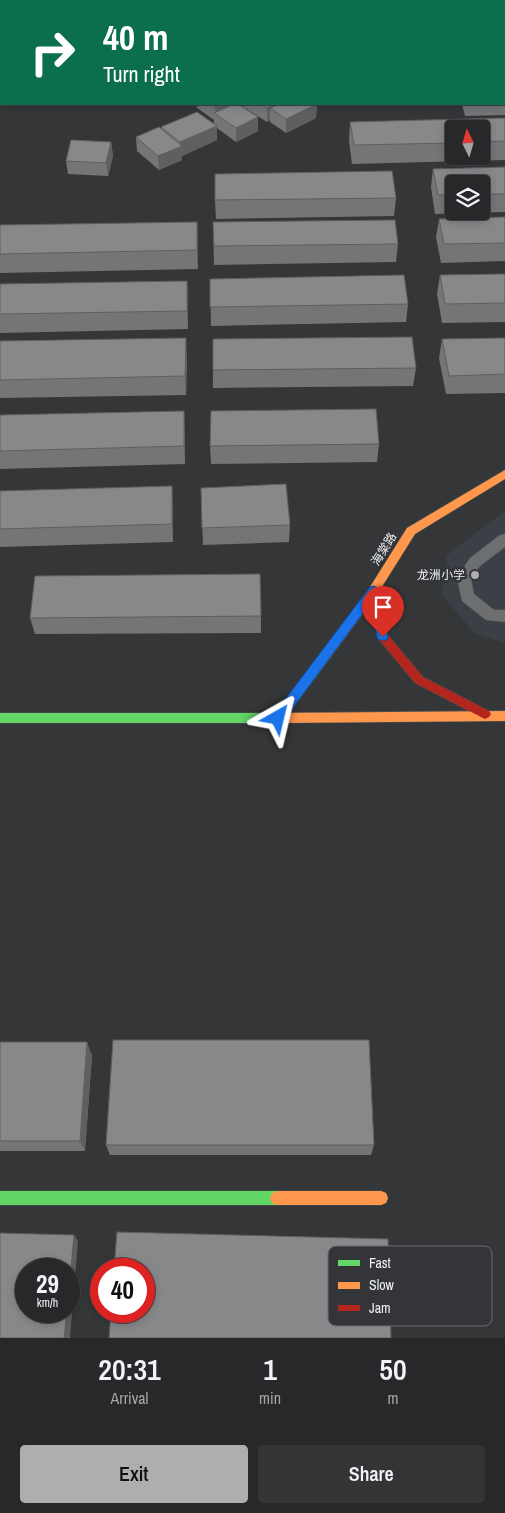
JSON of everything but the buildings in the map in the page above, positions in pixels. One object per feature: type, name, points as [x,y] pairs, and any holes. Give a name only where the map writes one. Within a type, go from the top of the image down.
[{"type":"street","name":"海棠路","points":[[278,718],[374,590],[410,532],[505,474]]},
{"type":"street","points":[[374,590],[383,637],[419,680],[490,716]]},
{"type":"street","points":[[0,718],[505,716]]},
{"type":"street","points":[[0,1198],[381,1198]]},
{"type":"lane","points":[[505,539],[475,562],[464,578],[468,597],[492,616],[505,616]]},
{"type":"shaded area","name":"龙洲小学","points":[[505,511],[505,643],[475,634],[442,595],[447,555]]},
{"type":"traffic: fast","points":[[0,718],[279,718],[326,655]]},
{"type":"traffic: fast","points":[[0,1198],[277,1198]]},
{"type":"traffic: slow","points":[[326,655],[374,590],[411,531],[505,474]]},
{"type":"traffic: slow","points":[[279,718],[505,716]]},
{"type":"traffic: slow","points":[[277,1198],[381,1198]]},
{"type":"traffic: jam","points":[[374,590],[383,637],[419,680],[485,714]]},
{"type":"place","name":"龙洲小学","points":[[475,575]]},
{"type":"route","points":[[278,718],[374,590],[383,637]]}]
